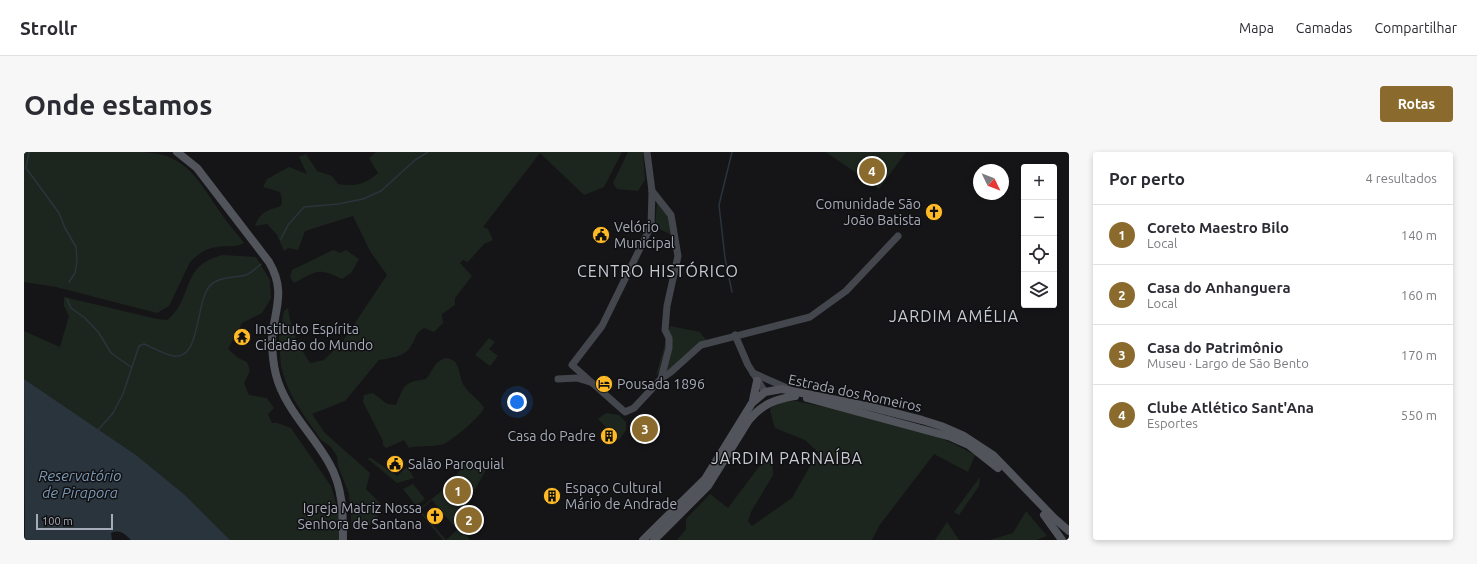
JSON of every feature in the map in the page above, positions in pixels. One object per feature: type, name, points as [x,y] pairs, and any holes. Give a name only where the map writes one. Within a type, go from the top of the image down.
[{"type":"main road","points":[[177,152],[197,168],[273,269],[279,291],[272,337],[273,359],[276,376],[289,406],[326,458],[336,478],[342,503],[343,540]]},
{"type":"main road","points":[[647,152],[652,191],[651,226],[602,326],[572,365],[625,412],[631,411],[665,375],[704,344],[810,317],[846,291],[898,236]]},
{"type":"main road","points":[[652,191],[671,215],[678,251],[667,306],[665,330],[669,342],[665,375]]},
{"type":"main road","points":[[735,335],[757,381],[765,392],[752,403]]},
{"type":"main road","points":[[753,373],[793,393]]},
{"type":"main road","points":[[558,380],[577,378],[592,383]]},
{"type":"main road","points":[[643,540],[705,479],[752,403],[756,392],[757,381]]},
{"type":"main road","name":"Estrada dos Romeiros","points":[[765,392],[776,390],[793,393],[922,420],[964,436],[993,455],[1054,518],[1069,531]]},
{"type":"main road","name":"Estrada dos Romeiros","points":[[654,540],[708,486],[749,420],[758,410],[766,404],[793,393],[939,433],[969,445],[1006,474],[1049,521],[1062,540]]},
{"type":"shaded area","points":[[24,152],[142,152],[167,156],[181,164],[193,174],[222,216],[244,243],[221,246],[202,252],[190,262],[169,306],[157,313],[56,287],[24,282]]},
{"type":"shaded area","points":[[376,152],[622,152],[604,187],[584,195],[540,153],[483,227],[488,229],[493,240],[484,244],[468,262],[463,260],[460,263],[472,276],[455,298],[455,305],[442,314],[443,323],[434,332],[424,328],[421,330],[405,353],[379,360],[345,401],[312,414],[325,433],[370,473],[366,489],[381,504],[374,512],[378,516],[369,526],[365,522],[361,527],[352,529],[349,494],[338,466],[337,456],[330,446],[321,440],[293,398],[281,367],[279,337],[284,311],[288,308],[296,337],[310,363],[324,360],[343,341],[387,275],[370,251],[353,216],[305,231],[298,250],[288,248],[284,251],[277,235],[267,224],[255,226],[259,218],[265,212],[281,206],[282,200],[280,192],[263,187],[267,179],[289,167],[307,174],[299,157],[306,154],[317,171],[332,176],[338,184],[355,185],[369,180],[378,173],[369,158]]},
{"type":"shaded area","points":[[628,152],[643,152],[645,180],[638,191],[617,189],[613,183]]},
{"type":"shaded area","points":[[826,152],[906,152],[879,189]]},
{"type":"shaded area","points":[[657,203],[669,217],[672,235],[655,227]]},
{"type":"shaded area","points":[[333,250],[340,253],[346,250],[359,259],[351,273],[342,279],[328,273],[318,272],[294,283],[290,277],[292,270]]},
{"type":"shaded area","points":[[223,255],[256,257],[270,280],[271,298],[262,313],[242,323],[228,349],[238,358],[247,362],[250,371],[244,383],[249,395],[267,398],[274,408],[268,414],[272,423],[277,423],[291,428],[331,486],[339,513],[339,540],[230,540],[185,495],[136,455],[24,379],[24,331],[60,347],[69,316],[64,306],[64,297],[157,319],[167,320],[176,311],[193,274],[200,266],[209,260]]},
{"type":"shaded area","points":[[670,326],[700,332],[706,340],[670,371],[660,371],[656,376]]},
{"type":"shaded area","points":[[489,338],[495,342],[489,349],[498,356],[490,366],[475,355]]},
{"type":"shaded area","points":[[446,358],[455,362],[465,387],[484,408],[464,430],[440,445],[409,448],[404,440],[386,448],[383,445],[383,441],[363,402],[364,395],[373,393],[387,404],[396,405],[403,389],[409,383],[426,379],[436,364],[442,359]]},
{"type":"shaded area","points":[[787,401],[796,401],[888,421],[933,435],[955,444],[975,455],[968,472],[934,454],[879,526],[872,540],[677,540],[686,529],[686,519],[710,494],[728,508],[767,456],[772,457],[773,475],[751,512],[748,521],[752,526],[792,498],[818,452],[805,440],[775,428],[770,411],[771,407]]},
{"type":"shaded area","points":[[606,413],[619,415],[626,422],[626,430],[619,440],[598,419]]},
{"type":"shaded area","points":[[367,458],[371,458],[397,476],[407,467],[414,478],[397,483]]},
{"type":"shaded area","points":[[467,461],[486,470],[456,522],[470,540],[446,540],[443,540],[418,510],[449,485]],"holes":[[[432,500],[457,530],[446,540],[420,510]]]},
{"type":"shaded area","points":[[980,477],[979,486],[959,515],[954,512]]},
{"type":"shaded area","points":[[413,484],[425,499],[416,506],[403,489]]},
{"type":"shaded area","points":[[1026,511],[1047,536],[1036,540],[990,540],[1013,533]]},
{"type":"shaded area","points":[[947,522],[959,540],[935,540]]},
{"type":"water","name":"Reservatório de Pirapora","points":[[24,379],[136,455],[185,495],[230,540],[131,540],[120,532],[114,532],[111,533],[112,540],[25,540]]},
{"type":"waterway","points":[[29,152],[26,168],[59,213],[65,228],[76,247],[77,261],[75,273],[69,282]]},
{"type":"waterway","points":[[281,239],[288,225],[304,207],[338,204],[363,199],[381,191],[415,160],[428,152]]},
{"type":"waterway","points":[[732,152],[719,205],[725,258],[732,292]]},
{"type":"waterway","points":[[98,430],[113,413],[123,394],[139,346],[144,344],[173,356],[183,355],[189,348],[194,338],[203,300],[207,290],[217,281],[224,278],[246,275],[261,264]]},
{"type":"waterway","points":[[67,299],[71,308],[85,318],[99,333],[111,353],[131,367]]},
{"type":"place","name":"Clube Atlético Sant'Ana","points":[[872,171]]},
{"type":"place","name":"Comunidade São João Batista","points":[[934,212]]},
{"type":"place","name":"Velório Municipal","points":[[601,235]]},
{"type":"place","name":"Instituto Espírita Cidadão do Mundo","points":[[242,337]]},
{"type":"place","name":"Pousada 1896","points":[[604,384]]},
{"type":"place","name":"Casa do Patrimônio","points":[[645,429]]},
{"type":"place","name":"Casa do Padre","points":[[609,436]]},
{"type":"place","name":"Salão Paroquial","points":[[395,464]]},
{"type":"place","name":"Coreto Maestro Bilo","points":[[458,491]]},
{"type":"place","name":"Espaço Cultural Mário de Andrade","points":[[552,496]]},
{"type":"place","name":"Igreja Matriz Nossa Senhora de Santana","points":[[435,516]]},
{"type":"place","name":"Casa do Anhanguera","points":[[469,520]]},
{"type":"district","name":"CENTRO HISTÓRICO","points":[[658,271]]},
{"type":"district","name":"JARDIM AMÉLIA","points":[[954,316]]},
{"type":"district","name":"JARDIM PARNAÍBA","points":[[787,458]]}]
